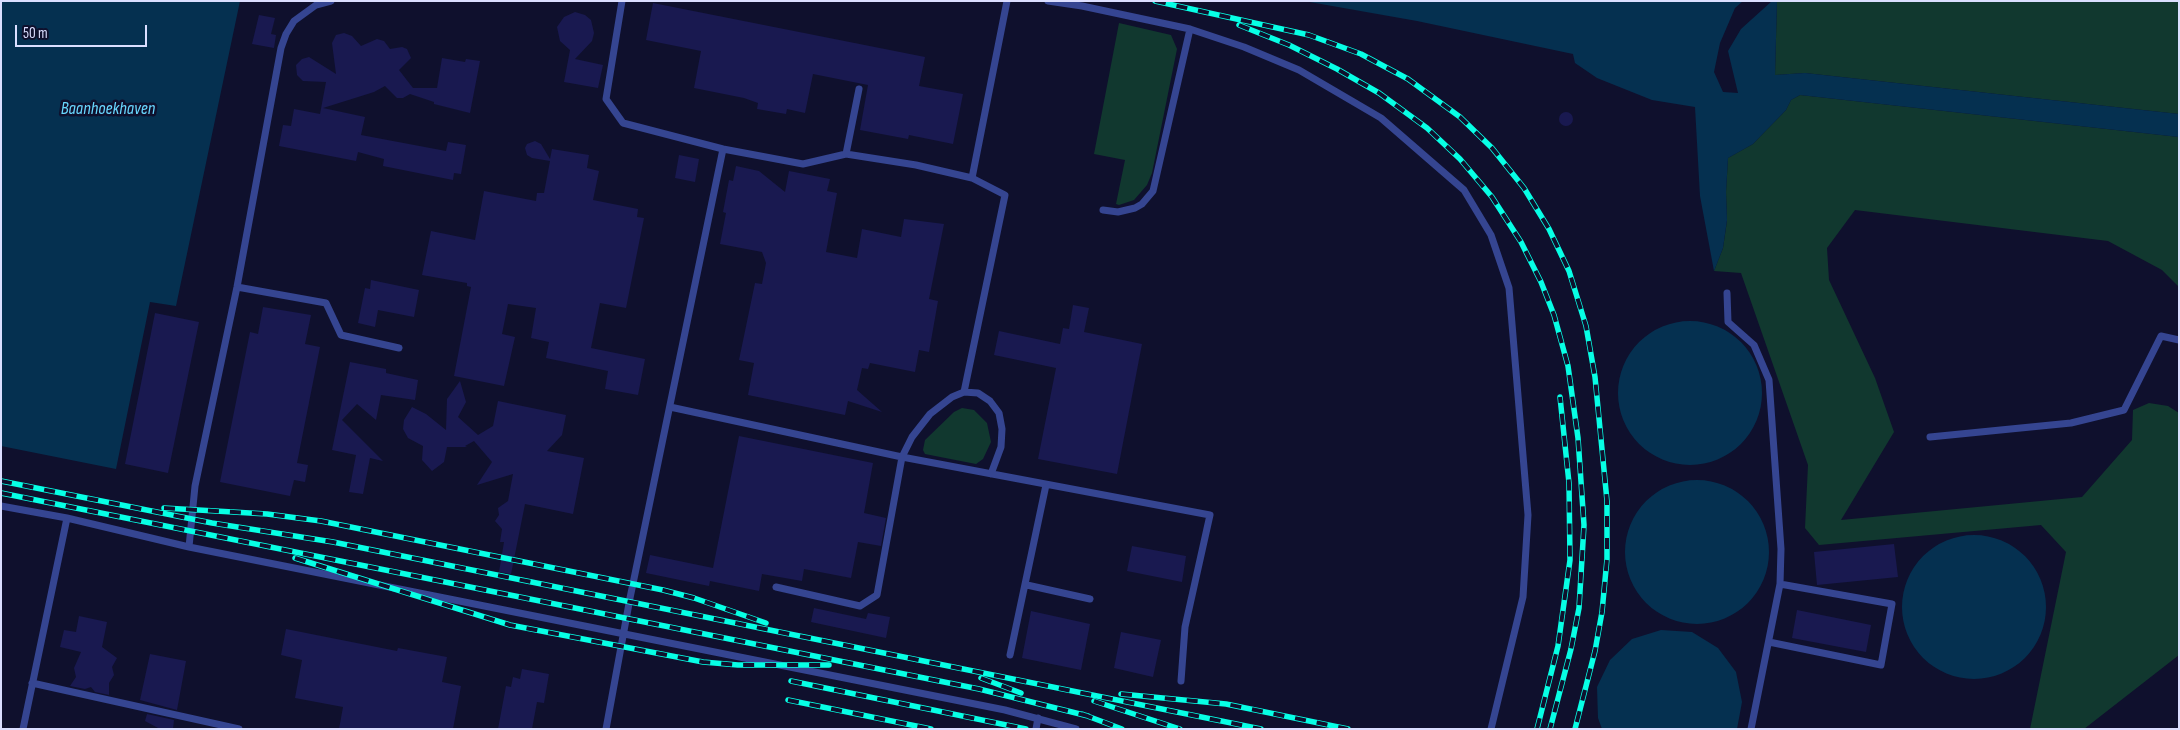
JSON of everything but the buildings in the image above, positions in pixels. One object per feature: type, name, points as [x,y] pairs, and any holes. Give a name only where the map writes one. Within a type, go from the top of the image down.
[{"type":"lane","points":[[189,547],[195,486],[237,287],[281,48],[286,34],[294,21],[316,5],[332,1]]},
{"type":"lane","points":[[622,1],[606,99],[623,123],[723,149],[803,164],[846,154],[972,178],[1005,195],[964,392]]},
{"type":"lane","points":[[972,178],[1007,1]]},
{"type":"lane","points":[[1048,1],[1082,6],[1190,29],[1244,47],[1299,70],[1382,118],[1464,190],[1491,235],[1509,288],[1528,515],[1523,597],[1491,729]]},
{"type":"lane","points":[[1103,210],[1118,212],[1135,208],[1142,204],[1153,191],[1190,29]]},
{"type":"lane","points":[[846,154],[859,89]]},
{"type":"lane","points":[[606,729],[630,598],[723,149]]},
{"type":"lane","points":[[237,287],[326,303],[341,335],[399,348]]},
{"type":"lane","points":[[1727,293],[1728,322],[1754,344],[1769,380],[1781,549],[1780,584],[1751,729]]},
{"type":"lane","points":[[1930,437],[2070,423],[2124,410],[2160,336],[2179,340]]},
{"type":"lane","points":[[776,587],[860,606],[877,595],[902,457],[912,437],[930,414],[952,397],[964,392],[978,393],[990,401],[999,413],[1002,429],[1001,447],[992,474]]},
{"type":"lane","points":[[670,407],[902,457],[1210,514],[1185,628],[1181,681]]},
{"type":"lane","points":[[1010,655],[1027,585],[1046,484]]},
{"type":"lane","points":[[1,506],[67,518],[189,547],[625,633],[1038,718],[1076,729]]},
{"type":"lane","points":[[23,729],[67,518]]},
{"type":"lane","points":[[1768,642],[1881,665],[1892,604],[1780,584]]},
{"type":"lane","points":[[1027,585],[1090,599]]},
{"type":"lane","points":[[32,683],[239,729]]},
{"type":"lane","points":[[1036,729],[1038,718]]},
{"type":"green space","points":[[1777,1],[2179,1],[2179,114],[1805,73],[1775,75]]},
{"type":"green space","points":[[1119,23],[1171,35],[1177,49],[1152,173],[1147,185],[1134,200],[1119,205],[1116,204],[1125,160],[1094,154]]},
{"type":"green space","points":[[1800,95],[2179,137],[2179,287],[2162,270],[2108,241],[1855,210],[1827,248],[1829,280],[1875,378],[1894,432],[1841,520],[2082,497],[2132,440],[2133,410],[2149,403],[2168,406],[2179,413],[2179,655],[2084,729],[2030,729],[2066,552],[2041,525],[1819,545],[1805,528],[1808,465],[1741,273],[1714,271],[1723,248],[1727,221],[1728,158],[1753,144],[1786,110],[1791,100]]},
{"type":"green space","points":[[962,408],[974,410],[987,423],[991,442],[983,459],[976,464],[925,454],[923,450],[925,440],[954,412]]},
{"type":"water","name":"Baanhoekhaven","points":[[1,1],[240,1],[176,306],[150,302],[116,469],[1,446]]},
{"type":"water","points":[[1304,1],[1743,1],[1735,8],[1720,43],[1714,72],[1723,92],[1738,93],[1728,51],[1741,29],[1772,1],[1777,1],[1775,75],[1805,73],[2179,114],[2179,137],[1800,95],[1791,100],[1786,110],[1753,144],[1728,158],[1727,220],[1723,248],[1714,271],[1700,196],[1695,107],[1652,100],[1597,78],[1575,63],[1573,54],[1417,21]]},
{"type":"water","points":[[1690,321],[1718,326],[1741,342],[1757,365],[1762,393],[1757,421],[1741,444],[1718,460],[1690,465],[1662,460],[1639,444],[1623,421],[1618,393],[1623,365],[1639,342],[1662,326]]},
{"type":"water","points":[[1697,480],[1725,485],[1748,501],[1764,524],[1769,552],[1764,580],[1748,603],[1725,619],[1697,624],[1669,619],[1646,603],[1630,580],[1625,552],[1630,524],[1646,501],[1669,485]]},
{"type":"water","points":[[1974,535],[2002,540],[2025,556],[2041,579],[2046,607],[2041,635],[2025,658],[2002,674],[1974,679],[1946,674],[1923,658],[1907,635],[1902,607],[1907,579],[1923,556],[1946,540]]},
{"type":"water","points":[[1661,630],[1692,632],[1718,648],[1736,672],[1742,702],[1737,729],[1602,729],[1598,718],[1597,687],[1610,660],[1632,639]]},
{"type":"railway","points":[[1155,1],[1309,35],[1361,54],[1408,79],[1460,117],[1492,148],[1524,188],[1549,229],[1569,271],[1586,326],[1595,377],[1607,501],[1607,559],[1602,612],[1595,651],[1575,729]]},
{"type":"railway","points":[[1239,25],[1289,45],[1337,69],[1379,93],[1427,128],[1460,159],[1492,197],[1521,242],[1541,282],[1554,315],[1568,366],[1578,438],[1584,525],[1579,608],[1571,649],[1550,729]]},
{"type":"railway","points":[[1537,729],[1558,646],[1570,560],[1569,483],[1560,397]]},
{"type":"railway","points":[[1,481],[212,523],[333,542],[1261,729]]},
{"type":"railway","points":[[1,493],[979,689],[1088,716]]},
{"type":"railway","points":[[164,508],[267,514],[321,521],[663,590],[694,598],[766,623]]},
{"type":"railway","points":[[295,558],[510,625],[703,662],[738,665],[829,665]]},
{"type":"railway","points":[[981,678],[1021,693]]},
{"type":"railway","points":[[791,681],[1026,729]]},
{"type":"railway","points":[[1121,694],[1226,704],[1348,729]]},
{"type":"railway","points":[[788,700],[931,729]]},
{"type":"railway","points":[[1094,701],[1180,729]]},
{"type":"railway","points":[[1082,714],[1122,729]]}]
